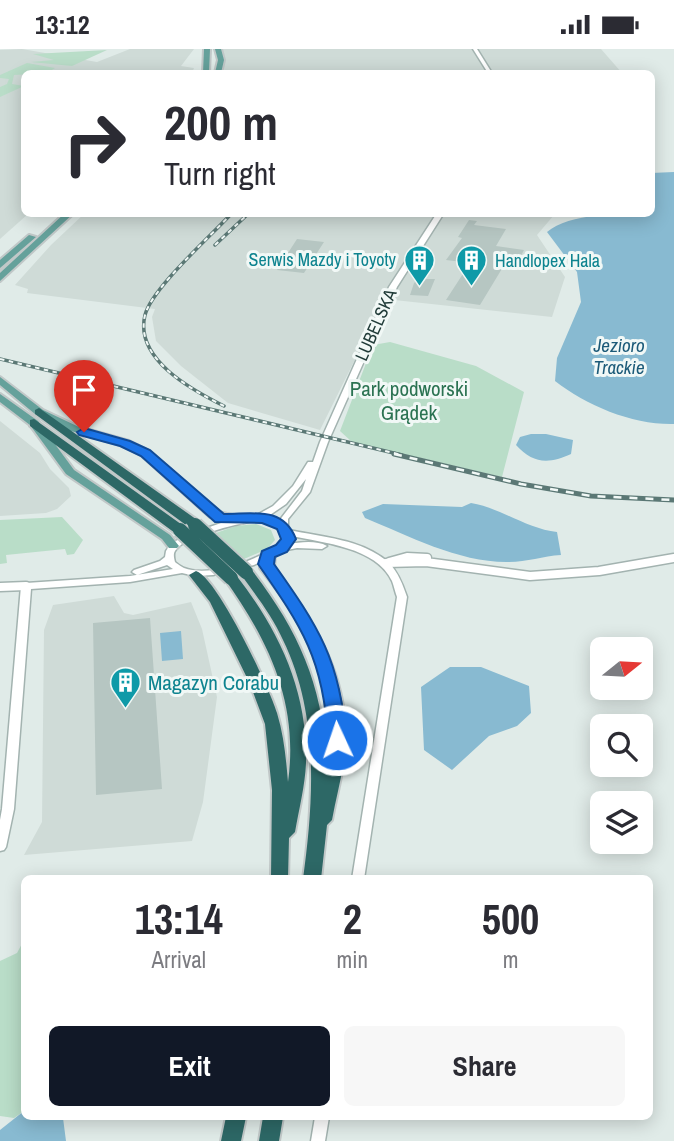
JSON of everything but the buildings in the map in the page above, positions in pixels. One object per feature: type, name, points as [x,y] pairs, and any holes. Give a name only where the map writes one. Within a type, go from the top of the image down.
[{"type":"highway","points":[[37,417],[195,526],[238,575],[275,644],[284,665],[293,709],[298,763],[280,875]]},
{"type":"highway","points":[[37,417],[263,592],[286,627],[311,694],[319,759],[317,849]]},
{"type":"highway","points":[[275,552],[267,568],[301,614],[319,649],[335,701],[337,750],[331,795],[313,875]]},
{"type":"highway","points":[[196,575],[208,585],[248,666],[275,736],[280,794],[280,875]]},
{"type":"highway","points":[[231,1141],[235,1120]]},
{"type":"highway","points":[[269,1141],[272,1120]]},
{"type":"main road","points":[[206,70],[207,49]]},
{"type":"main road","points":[[218,49],[218,70]]},
{"type":"main road","points":[[0,265],[54,217]]},
{"type":"main road","points":[[0,278],[66,217]]},
{"type":"main road","points":[[0,380],[37,417],[70,472],[166,537],[173,546]]},
{"type":"main road","points":[[0,397],[37,417],[125,443],[145,453],[220,519],[248,519]]},
{"type":"street","points":[[475,49],[488,70]]},
{"type":"street","name":"LUBELSKA","points":[[275,552],[288,539],[284,519],[306,492],[324,442],[396,280],[438,217]]},
{"type":"street","name":"LUBELSKA","points":[[173,546],[185,539],[273,511],[297,488],[324,442]]},
{"type":"street","points":[[248,519],[271,520],[286,530],[351,547],[386,563],[399,579],[402,597],[359,875]]},
{"type":"street","points":[[0,587],[117,579],[180,571],[196,575],[221,572],[297,545],[354,550],[386,563],[438,563],[471,571],[530,576],[599,571],[674,558]]},
{"type":"street","points":[[117,579],[163,563],[169,558],[173,546]]},
{"type":"street","points":[[169,558],[173,566],[180,571]]},
{"type":"street","points":[[0,847],[8,809],[26,586]]},
{"type":"street","points":[[318,1141],[322,1120]]},
{"type":"shaded area","points":[[22,49],[97,62],[130,49],[194,49],[181,66],[194,68],[21,70],[21,217],[25,217],[0,239],[0,50]]},
{"type":"shaded area","points":[[219,49],[601,49],[619,70],[224,70]]},
{"type":"shaded area","points":[[81,217],[552,217],[537,235],[565,277],[552,317],[385,299],[320,430],[228,403],[181,366],[156,341],[152,317],[155,309],[27,293],[28,289],[15,285]]},
{"type":"shaded area","points":[[0,421],[40,453],[50,469],[69,488],[71,496],[57,509],[46,513],[0,516]]},
{"type":"shaded area","points":[[114,596],[124,613],[133,615],[191,602],[202,629],[217,697],[203,802],[192,841],[24,855],[42,822],[44,630],[53,605]]},
{"type":"green space","points":[[107,50],[72,66],[31,62],[54,60],[33,54]]},
{"type":"green space","points":[[27,63],[55,68],[21,70],[21,75],[14,75],[12,84],[21,87],[0,97],[0,87],[7,84],[9,79],[0,78],[0,75]]},
{"type":"green space","name":"Park podworski Grądek","points":[[390,342],[476,366],[524,392],[502,477],[352,442],[340,431],[373,345]]},
{"type":"green space","points":[[62,517],[83,540],[74,554],[67,555],[65,549],[6,555],[7,563],[0,564],[0,520]]},
{"type":"green space","points":[[256,524],[271,530],[275,540],[267,549],[244,559],[216,533],[236,526]]},
{"type":"green space","points":[[21,946],[21,1113],[14,1118],[0,1116],[0,961],[17,953]]},
{"type":"water","name":"Jezioro Trackie","points":[[674,172],[674,424],[643,421],[611,412],[581,398],[555,381],[557,358],[581,302],[577,272],[547,232],[568,221],[582,218],[655,217],[655,173]]},
{"type":"water","points":[[546,434],[573,440],[571,454],[548,461],[529,456],[516,445],[520,437]]},
{"type":"water","points":[[471,503],[493,509],[535,527],[557,532],[561,555],[509,562],[472,558],[417,540],[365,518],[362,512],[383,504],[462,507]]},
{"type":"water","points":[[181,631],[183,659],[162,661],[160,633]]},
{"type":"water","points":[[450,667],[481,667],[529,686],[531,713],[517,726],[489,736],[452,770],[424,750],[421,687]]},
{"type":"water","points":[[21,1113],[21,1120],[63,1120],[66,1141],[0,1141],[0,1130]]},
{"type":"railway","points":[[224,406],[168,371],[148,346],[144,331],[145,315],[159,291],[228,217]]},
{"type":"railway","points":[[215,245],[245,217]]},
{"type":"railway","points":[[0,359],[402,455]]},
{"type":"railway","points":[[394,454],[521,484],[591,496],[674,500]]},
{"type":"place","name":"Serwis Mazdy i Toyoty","points":[[419,287]]},
{"type":"place","name":"Handlopex Hala","points":[[472,288]]},
{"type":"place","name":"Magazyn Corabu","points":[[125,710]]},
{"type":"route","points":[[84,432],[125,443],[145,453],[162,465],[220,519],[262,518],[277,522],[288,533],[286,544],[268,555],[266,564],[301,614],[319,649],[335,701],[337,740]]}]
